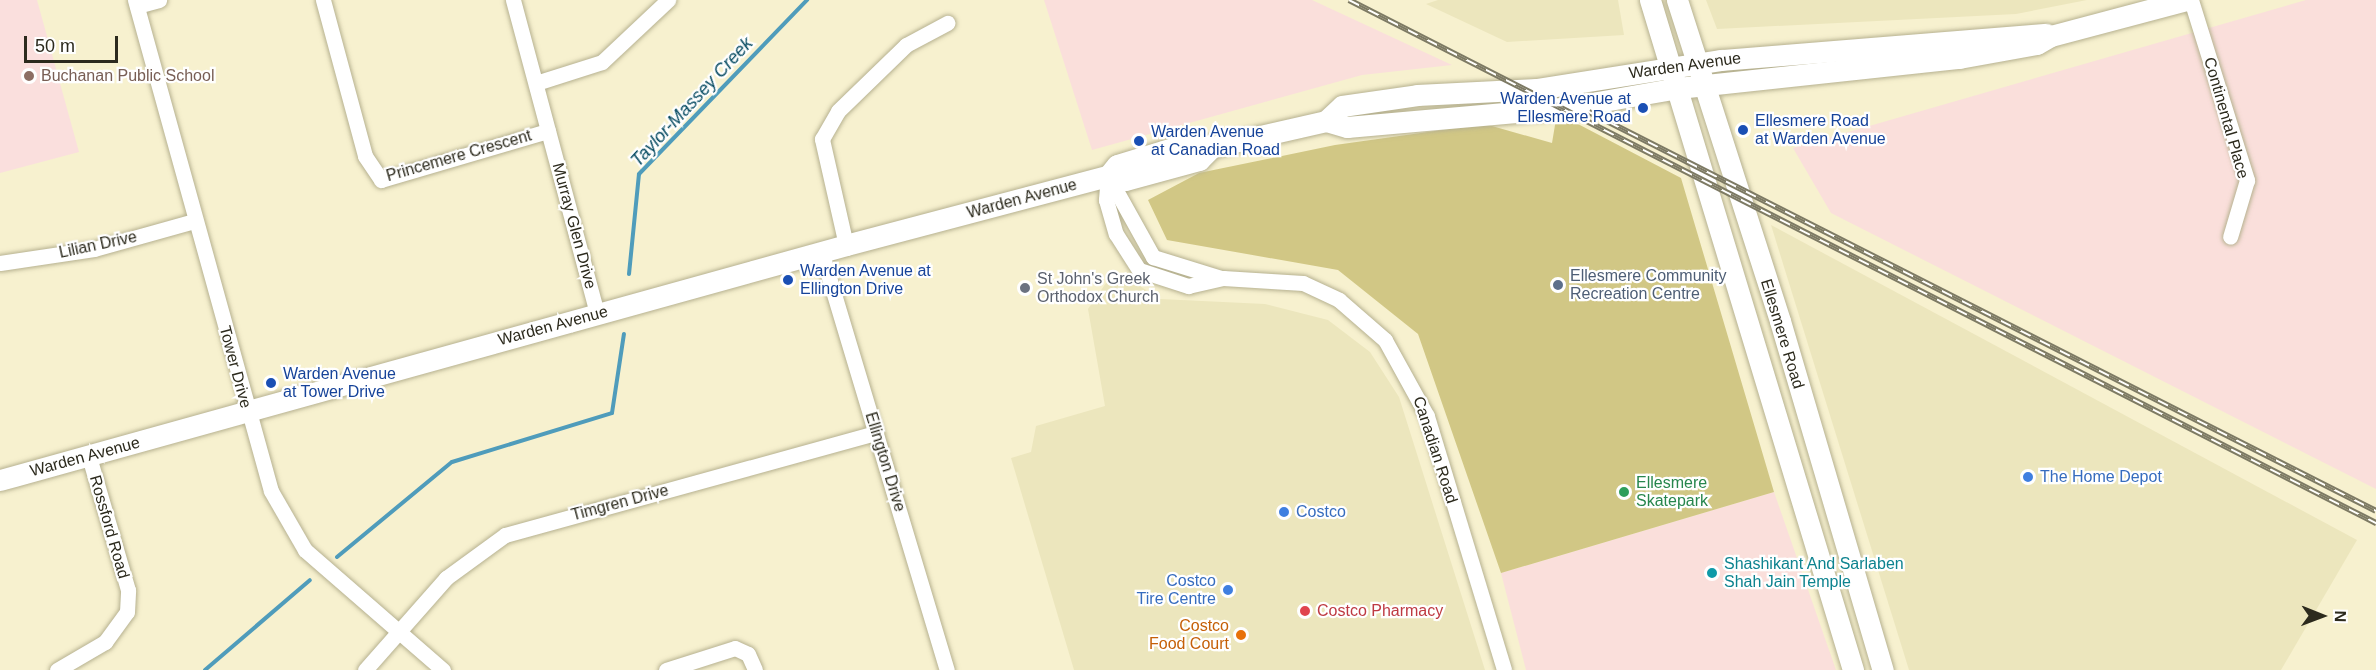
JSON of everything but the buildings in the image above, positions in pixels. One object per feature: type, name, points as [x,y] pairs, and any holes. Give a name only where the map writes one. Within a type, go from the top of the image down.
[{"type":"main road","name":"Ellesmere Road","points":[[1650,0],[1853,670]]},
{"type":"main road","name":"Ellesmere Road","points":[[1677,0],[1780,321],[1848,566],[1882,670]]},
{"type":"main road","name":"Warden Avenue","points":[[0,480],[822,254],[846,245],[1108,176],[1118,165],[1192,142],[1212,147],[1326,121],[1347,127],[1569,107],[1678,88],[1959,58],[2037,45],[2051,36],[2186,0]]},
{"type":"main road","name":"Warden Avenue","points":[[1326,121],[1342,106],[1537,89],[1696,64],[2025,32],[2051,36]]},
{"type":"main road","points":[[1825,573],[1848,566]]},
{"type":"street","points":[[136,3],[159,0]]},
{"type":"street","name":"Princemere Crescent","points":[[323,0],[364,156],[381,180],[549,130]]},
{"type":"street","name":"Murray Glen Drive","points":[[513,0],[597,314]]},
{"type":"street","points":[[536,83],[602,63],[668,0]]},
{"type":"street","name":"Continental Place","points":[[2191,0],[2247,180],[2230,237]]},
{"type":"street","name":"Tower Drive","points":[[136,3],[194,221],[271,490],[305,550],[443,670]]},
{"type":"street","points":[[846,245],[822,139],[838,111],[906,45],[947,23]]},
{"type":"street","name":"Canadian Road","points":[[1108,176],[1106,200],[1116,234],[1139,270],[1188,286],[1223,278],[1303,284],[1339,300],[1384,340],[1427,416],[1504,670]]},
{"type":"street","name":"Lilian Drive","points":[[0,263],[94,249],[194,221]]},
{"type":"street","name":"Ellington Drive","points":[[822,254],[947,670]]},
{"type":"street","name":"Timgren Drive","points":[[364,670],[446,578],[505,535],[876,433]]},
{"type":"street","name":"Rossford Road","points":[[57,670],[105,642],[127,612],[128,590],[89,457]]},
{"type":"street","points":[[666,670],[735,648],[748,654],[755,670]]},
{"type":"shaded area","name":"Buchanan Public School","points":[[0,0],[37,0],[79,152],[0,173]]},
{"type":"shaded area","points":[[1044,0],[1312,0],[1452,65],[1362,75],[1092,150]]},
{"type":"shaded area","points":[[1438,0],[1618,0],[1624,35],[1507,42],[1426,4]]},
{"type":"shaded area","points":[[1706,0],[2087,0],[2016,14],[1717,29]]},
{"type":"shaded area","points":[[2306,0],[2376,0],[2376,489],[1831,213],[1793,148]]},
{"type":"shaded area","points":[[1557,113],[1681,178],[1774,492],[1501,573],[1418,334],[1338,270],[1167,240],[1148,200],[1199,173],[1335,145],[1485,124],[1552,143]]},
{"type":"shaded area","points":[[1771,225],[2357,540],[2281,670],[1909,670]]},
{"type":"shaded area","points":[[1115,270],[1160,299],[1265,304],[1328,320],[1370,352],[1399,397],[1485,670],[1074,670],[1011,458],[1031,452],[1036,426],[1105,406],[1088,309]]},
{"type":"shaded area","points":[[1774,492],[1836,670],[1526,670],[1501,573]]},
{"type":"waterway","name":"Taylor-Massey Creek","points":[[629,274],[639,174],[807,0]]},
{"type":"waterway","name":"Taylor-Massey Creek","points":[[337,557],[452,462],[612,413],[624,334]]},
{"type":"waterway","name":"Taylor-Massey Creek","points":[[205,670],[310,580]]},
{"type":"railway","points":[[1349,0],[2376,523]]},
{"type":"railway","points":[[1589,112],[2376,511]]},
{"type":"place","name":"Buchanan Public School","points":[[29,76]]},
{"type":"place","name":"Warden Avenue at Ellesmere Road","points":[[1643,108]]},
{"type":"place","name":"Ellesmere Road at Warden Avenue","points":[[1743,130]]},
{"type":"place","name":"Warden Avenue at Canadian Road","points":[[1139,141]]},
{"type":"place","name":"Warden Avenue at Ellington Drive","points":[[788,280]]},
{"type":"place","name":"Ellesmere Community Recreation Centre","points":[[1558,285]]},
{"type":"place","name":"St John's Greek Orthodox Church","points":[[1025,288]]},
{"type":"place","name":"Warden Avenue at Tower Drive","points":[[271,383]]},
{"type":"place","name":"The Home Depot","points":[[2028,477]]},
{"type":"place","name":"Ellesmere Skatepark","points":[[1624,492]]},
{"type":"place","name":"Costco","points":[[1284,512]]},
{"type":"place","name":"Shashikant And Sarlaben Shah Jain Temple","points":[[1712,573]]},
{"type":"place","name":"Costco Tire Centre","points":[[1228,590]]},
{"type":"place","name":"Costco Pharmacy","points":[[1305,611]]},
{"type":"place","name":"Costco Food Court","points":[[1241,635]]}]
